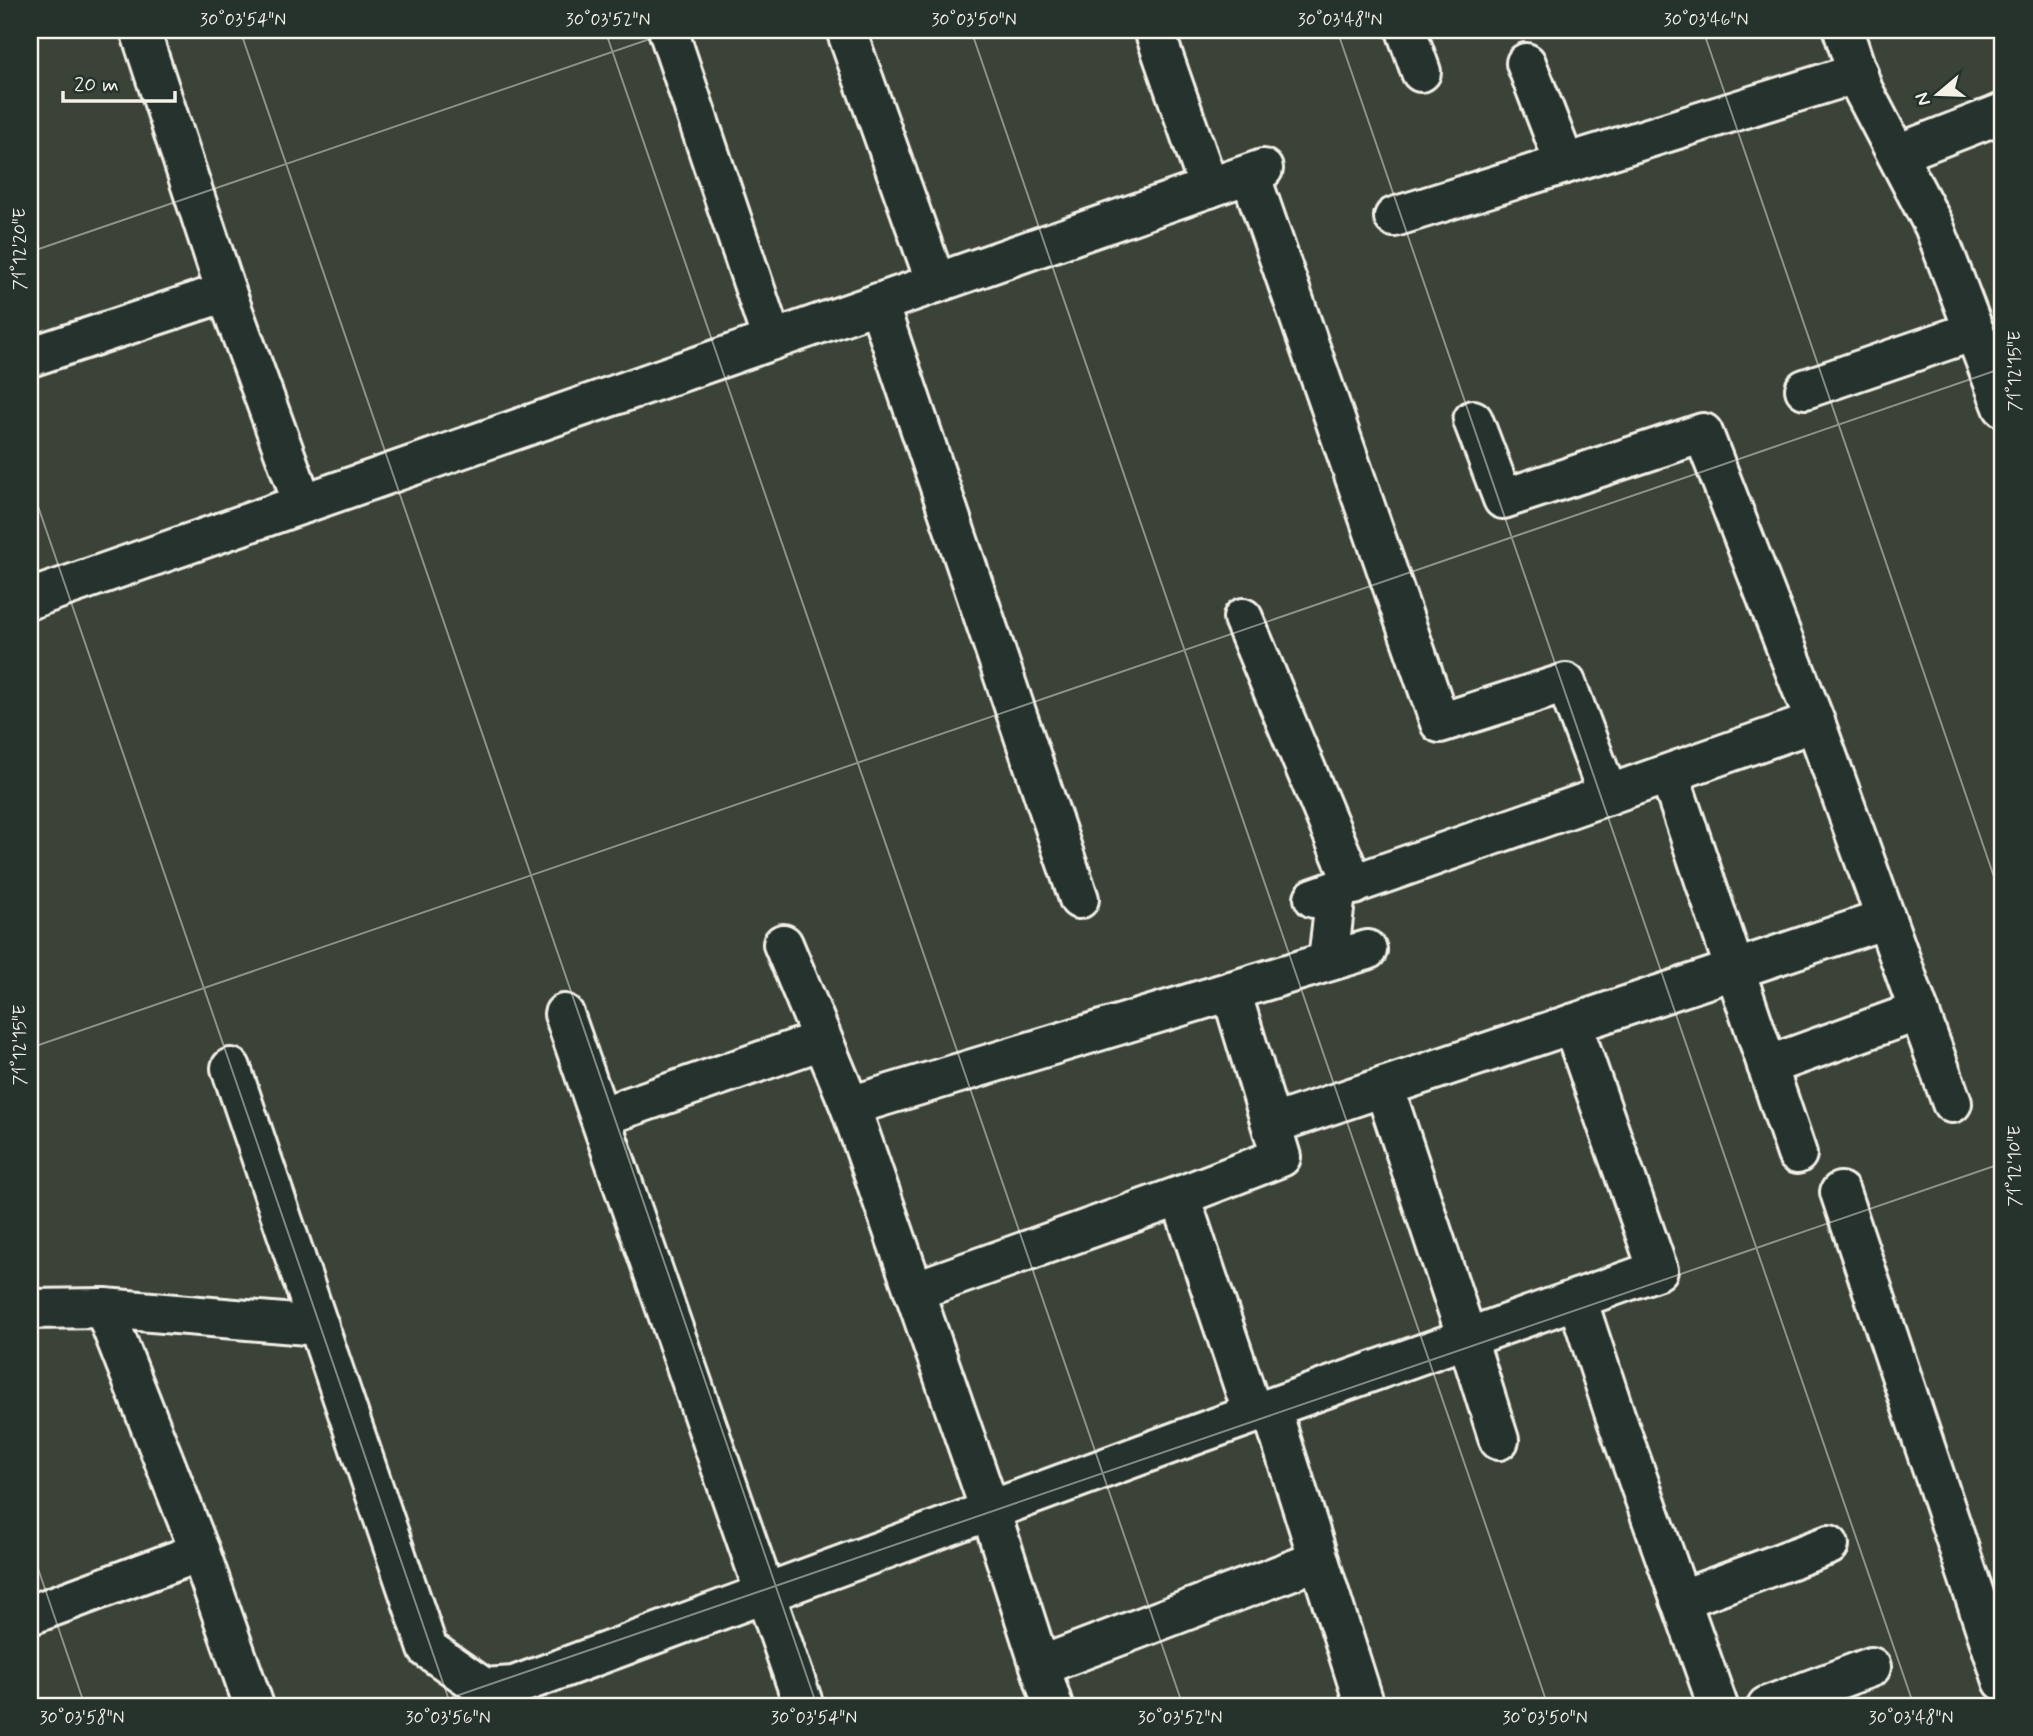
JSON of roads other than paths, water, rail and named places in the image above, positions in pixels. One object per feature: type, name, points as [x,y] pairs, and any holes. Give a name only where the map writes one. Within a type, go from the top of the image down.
[{"type":"street","points":[[140,30],[226,292],[303,504]]},
{"type":"street","points":[[668,30],[772,340]]},
{"type":"street","points":[[846,30],[936,283]]},
{"type":"street","points":[[1154,30],[1209,188]]},
{"type":"street","points":[[1406,30],[1422,72]]},
{"type":"street","points":[[1843,30],[1863,90],[1934,226],[2003,407]]},
{"type":"street","points":[[1526,63],[1566,164]]},
{"type":"street","points":[[1394,217],[1858,73]]},
{"type":"street","points":[[1897,154],[2003,113]]},
{"type":"street","points":[[30,599],[1256,171],[1440,723],[1566,683],[1608,796]]},
{"type":"street","points":[[30,357],[226,292]]},
{"type":"street","points":[[878,303],[1079,899]]},
{"type":"street","points":[[1805,389],[1974,331]]},
{"type":"street","points":[[1474,420],[1503,499],[1703,433],[1815,722],[1952,1103]]},
{"type":"street","points":[[1243,618],[1335,891],[1328,961]]},
{"type":"street","points":[[1335,891],[1815,722]]},
{"type":"street","points":[[1669,774],[1797,1154]]},
{"type":"street","points":[[1273,1124],[1886,919]]},
{"type":"street","points":[[783,944],[850,1106],[990,1510],[1053,1706]]},
{"type":"street","points":[[850,1106],[1367,950]]},
{"type":"street","points":[[914,1292],[1282,1157],[1231,991]]},
{"type":"street","points":[[1767,1066],[1919,1012]]},
{"type":"street","points":[[564,1014],[804,1706]]},
{"type":"street","points":[[231,1068],[428,1648],[487,1697],[990,1510],[1658,1270],[1572,1024]]},
{"type":"street","points":[[600,1118],[822,1040]]},
{"type":"street","points":[[1384,1087],[1499,1440]]},
{"type":"street","points":[[1840,1192],[1990,1592],[2003,1681]]},
{"type":"street","points":[[1180,1196],[1319,1560],[1365,1706]]},
{"type":"street","points":[[1577,1299],[1718,1706]]},
{"type":"street","points":[[30,1309],[104,1308],[319,1326]]},
{"type":"street","points":[[104,1308],[200,1552],[254,1706]]},
{"type":"street","points":[[1680,1600],[1829,1545]]},
{"type":"street","points":[[30,1615],[200,1552]]},
{"type":"street","points":[[1040,1666],[1319,1560]]},
{"type":"street","points":[[1768,1706],[1871,1667]]}]
